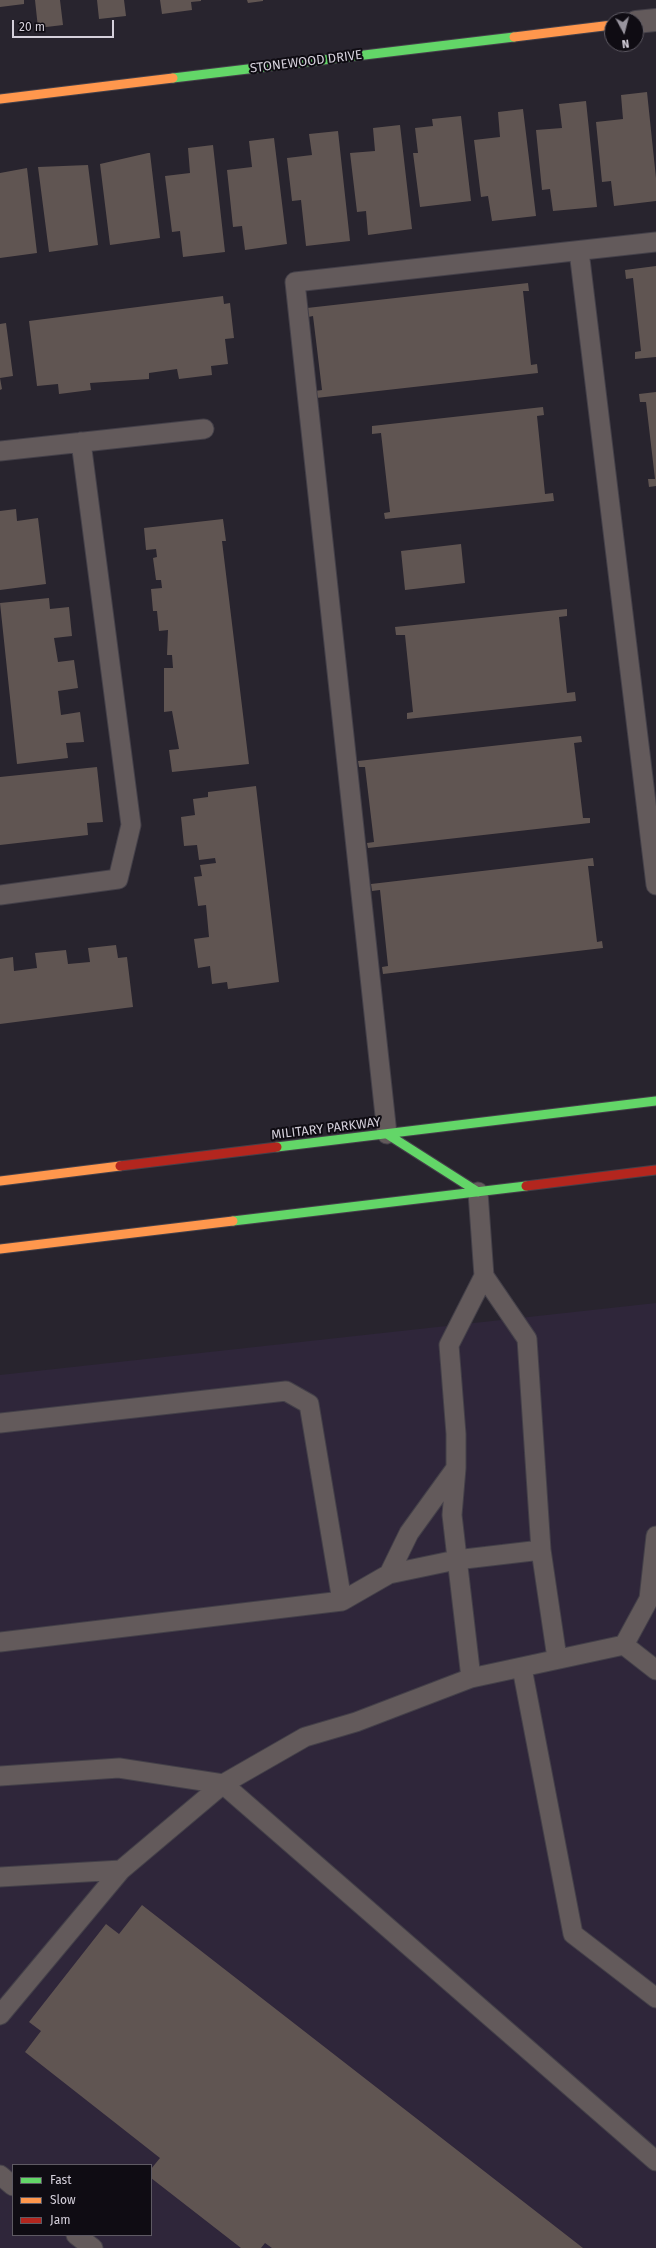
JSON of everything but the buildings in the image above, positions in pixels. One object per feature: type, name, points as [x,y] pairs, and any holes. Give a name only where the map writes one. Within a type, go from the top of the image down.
[{"type":"main road","name":"STONEWOOD DRIVE","points":[[0,99],[604,26]]},
{"type":"main road","name":"MILITARY PARKWAY","points":[[0,1181],[656,1101]]},
{"type":"main road","points":[[388,1134],[478,1192]]},
{"type":"main road","points":[[0,1249],[656,1170]]},
{"type":"street","points":[[644,21],[656,20]]},
{"type":"lane","points":[[388,1134],[295,282],[656,242]]},
{"type":"lane","points":[[579,251],[656,884]]},
{"type":"lane","points":[[0,451],[204,429]]},
{"type":"lane","points":[[0,895],[118,879],[131,825],[82,442]]},
{"type":"lane","points":[[478,1192],[484,1276],[527,1339],[541,1550],[557,1658]]},
{"type":"lane","points":[[471,1678],[456,1560],[452,1515],[456,1468],[449,1345],[484,1276]]},
{"type":"lane","points":[[0,1423],[286,1391],[309,1404],[342,1601]]},
{"type":"lane","points":[[389,1574],[410,1533],[456,1468]]},
{"type":"lane","points":[[624,1645],[649,1599],[656,1536]]},
{"type":"lane","points":[[0,1642],[342,1601],[389,1574],[456,1560],[541,1550]]},
{"type":"lane","points":[[0,2015],[121,1870],[223,1784],[304,1737],[356,1722],[471,1678],[522,1668],[557,1658],[624,1645],[656,1670]]},
{"type":"lane","points":[[522,1668],[573,1934],[656,1998]]},
{"type":"lane","points":[[0,1776],[119,1768],[223,1784],[656,2162]]},
{"type":"lane","points":[[0,1877],[121,1870]]},
{"type":"lane","points":[[0,2175],[12,2185]]},
{"type":"lane","points":[[77,2236],[93,2248]]},
{"type":"shaded area","points":[[656,1303],[656,2248],[0,2248],[0,1375]]},
{"type":"traffic: fast","points":[[173,78],[514,37]]},
{"type":"traffic: fast","points":[[277,1147],[656,1101]]},
{"type":"traffic: fast","points":[[387,1134],[478,1192]]},
{"type":"traffic: fast","points":[[233,1221],[526,1186]]},
{"type":"traffic: slow","points":[[514,37],[604,26]]},
{"type":"traffic: slow","points":[[0,99],[173,78]]},
{"type":"traffic: slow","points":[[0,1181],[120,1166]]},
{"type":"traffic: slow","points":[[0,1249],[233,1221]]},
{"type":"traffic: jam","points":[[120,1166],[277,1147]]},
{"type":"traffic: jam","points":[[526,1186],[656,1170]]}]
